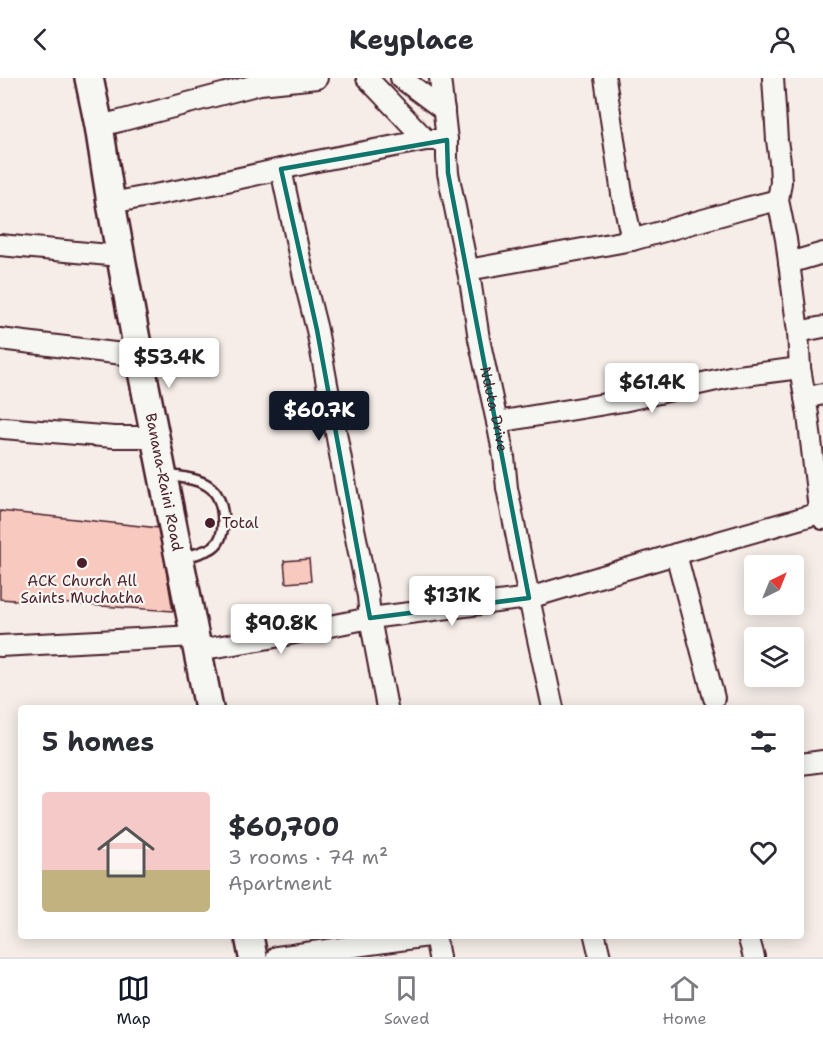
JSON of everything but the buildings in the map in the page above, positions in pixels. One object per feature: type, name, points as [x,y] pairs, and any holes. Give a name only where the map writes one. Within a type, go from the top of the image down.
[{"type":"main road","name":"Banana-Raini Road","points":[[89,78],[120,256],[207,705]]},
{"type":"main road","points":[[250,939],[253,957]]},
{"type":"street","points":[[99,126],[120,122],[259,81],[317,78]]},
{"type":"street","points":[[367,78],[426,140]]},
{"type":"street","points":[[401,78],[444,110]]},
{"type":"street","name":"Nduta Drive","points":[[440,78],[448,173],[504,457],[507,488],[552,705]]},
{"type":"street","points":[[605,78],[622,194],[632,240]]},
{"type":"street","points":[[0,646],[197,643],[270,638],[370,618],[529,598],[676,554],[822,515],[814,396],[800,368],[798,332],[786,239],[778,200],[781,182],[773,78]]},
{"type":"street","points":[[111,203],[426,140],[447,140]]},
{"type":"street","points":[[281,170],[317,330],[386,705]]},
{"type":"street","points":[[468,270],[632,240],[778,200]]},
{"type":"street","points":[[0,245],[120,256]]},
{"type":"street","points":[[789,262],[823,253]]},
{"type":"street","points":[[798,332],[823,327]]},
{"type":"street","points":[[0,339],[139,356]]},
{"type":"street","points":[[497,422],[622,401],[730,377],[800,368]]},
{"type":"street","points":[[3,428],[114,437],[156,437]]},
{"type":"street","points":[[676,554],[714,698]]},
{"type":"street","points":[[804,764],[823,762]]},
{"type":"street","points":[[277,957],[406,939]]},
{"type":"street","points":[[436,939],[439,957]]},
{"type":"street","points":[[596,939],[600,957]]},
{"type":"street","points":[[749,939],[754,957]]},
{"type":"lane","points":[[163,474],[198,480],[220,497],[223,511],[221,536],[213,547],[180,559]]},
{"type":"highlighted area","points":[[447,140],[448,173],[529,598],[370,618],[317,330],[281,169]]},
{"type":"place","name":"Total","points":[[210,523]]},
{"type":"place","name":"ACK Church All Saints Muchatha","points":[[82,563]]}]
